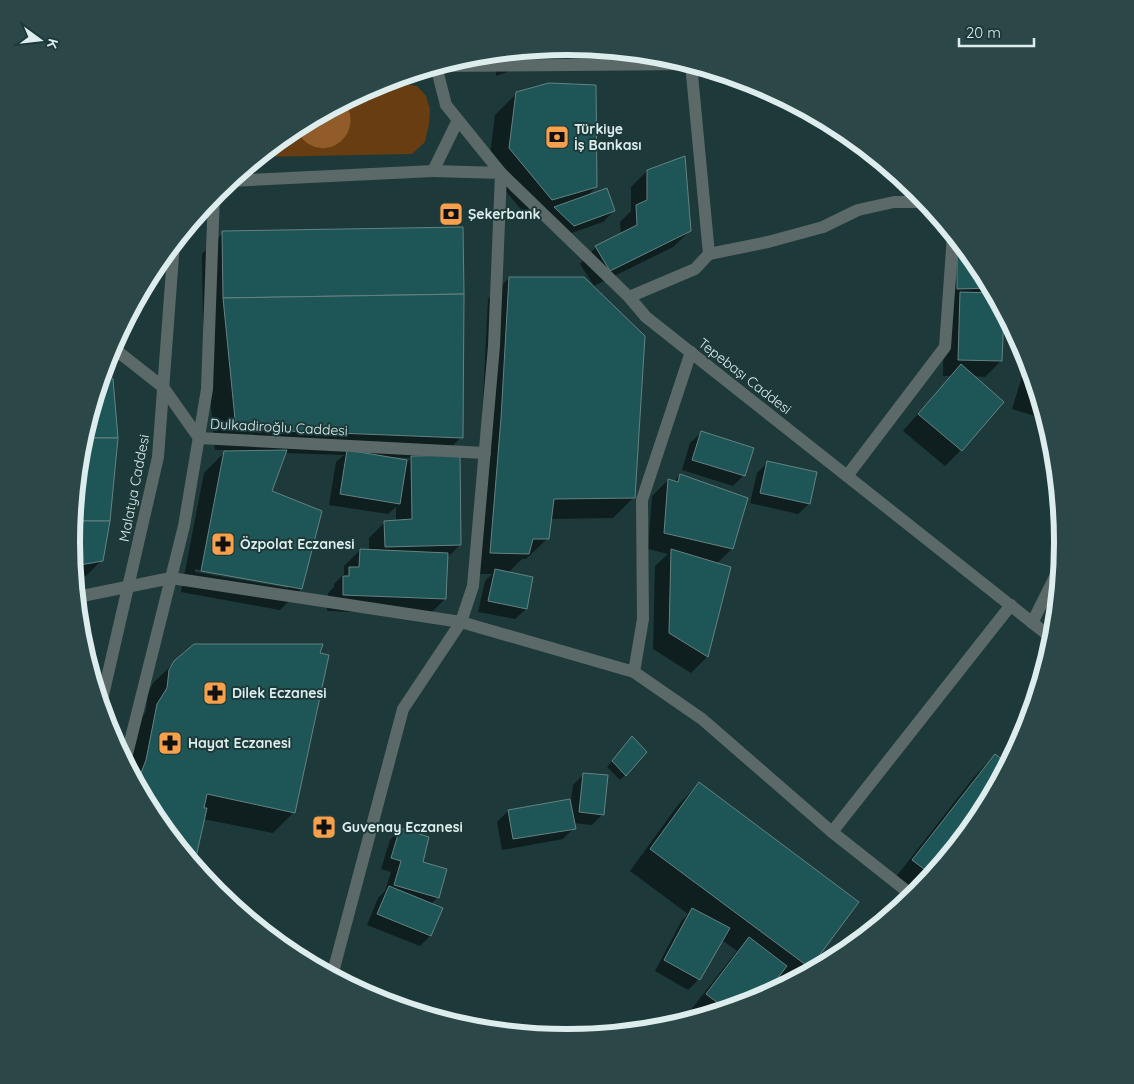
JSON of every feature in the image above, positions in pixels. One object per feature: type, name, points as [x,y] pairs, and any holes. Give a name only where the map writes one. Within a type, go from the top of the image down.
[{"type":"street","points":[[465,66],[663,64]]},
{"type":"street","points":[[693,72],[708,254]]},
{"type":"street","name":"Tepebaşı Caddesi","points":[[438,73],[446,105],[501,173],[629,297],[646,317],[1046,633]]},
{"type":"street","points":[[433,172],[458,120]]},
{"type":"street","points":[[241,180],[433,172],[501,173],[494,346],[473,586],[461,622],[403,709],[334,970]]},
{"type":"street","points":[[629,297],[695,269],[708,254],[768,242],[823,227],[858,210],[894,202],[915,202]]},
{"type":"street","points":[[128,752],[184,526],[207,388],[213,208]]},
{"type":"street","points":[[847,476],[945,347],[952,245]]},
{"type":"street","name":"Malatya Caddesi","points":[[104,692],[158,457],[170,260]]},
{"type":"street","name":"Dulkadiroğlu Caddesi","points":[[119,352],[163,387],[199,438],[485,453]]},
{"type":"street","points":[[634,672],[643,618],[642,500],[691,352]]},
{"type":"street","points":[[83,596],[171,578],[461,622],[634,672],[702,719],[832,832],[906,891]]},
{"type":"street","points":[[1032,623],[1052,583]]},
{"type":"street","points":[[832,832],[1010,606]]},
{"type":"shaded area","points":[[402,84],[417,86],[426,96],[430,109],[425,142],[412,154],[270,157],[296,137],[324,120],[352,105]]},
{"type":"shaded area","points":[[347,108],[350,122],[348,131],[336,145],[327,148],[317,147],[307,143],[300,135]]},
{"type":"building","points":[[549,83],[596,85],[597,187],[552,200],[509,148],[516,92]]},
{"type":"building","points":[[685,156],[691,231],[610,271],[595,246],[637,225],[636,205],[647,200],[647,170]]},
{"type":"building","points":[[607,188],[615,211],[574,226],[554,207]]},
{"type":"building","points":[[463,227],[464,294],[223,298],[222,231]]},
{"type":"building","points":[[957,251],[982,288],[957,289]]},
{"type":"building","points":[[509,277],[584,277],[645,336],[635,498],[554,499],[549,539],[533,539],[529,554],[490,553],[501,418]]},
{"type":"building","points":[[960,292],[985,293],[1003,326],[1002,361],[958,360]]},
{"type":"building","points":[[464,294],[463,438],[236,429],[223,298]]},
{"type":"building","points":[[961,364],[1004,402],[962,451],[918,414]]},
{"type":"building","points":[[110,375],[113,379],[118,438],[91,438]]},
{"type":"building","points":[[701,431],[754,448],[745,476],[692,460]]},
{"type":"building","points":[[91,438],[118,438],[110,521],[81,521],[84,478]]},
{"type":"building","points":[[287,450],[272,491],[322,511],[302,589],[201,571],[224,451]]},
{"type":"building","points":[[347,450],[407,460],[400,504],[340,494]]},
{"type":"building","points":[[460,455],[461,545],[385,547],[384,521],[412,519],[411,456]]},
{"type":"building","points":[[767,461],[817,472],[810,504],[760,493]]},
{"type":"building","points":[[680,474],[748,498],[733,549],[664,533],[668,479],[678,482]]},
{"type":"building","points":[[81,521],[110,521],[103,561],[81,565]]},
{"type":"building","points":[[360,549],[448,553],[446,599],[343,595],[343,576],[349,576],[349,567],[359,567]]},
{"type":"building","points":[[671,549],[731,567],[708,657],[669,633]]},
{"type":"building","points":[[495,569],[533,577],[527,609],[488,601]]},
{"type":"building","points":[[194,644],[323,644],[320,653],[329,655],[295,813],[207,794],[204,808],[207,808],[196,857],[162,813],[140,776],[146,760],[157,704],[167,688],[169,670],[174,661]]},
{"type":"building","points":[[632,736],[647,752],[626,776],[612,761]]},
{"type":"building","points":[[995,754],[1003,760],[972,813],[933,863],[926,870],[912,860]]},
{"type":"building","points":[[583,773],[608,775],[604,815],[579,812]]},
{"type":"building","points":[[699,782],[859,902],[815,961],[807,966],[650,849]]},
{"type":"building","points":[[570,799],[576,829],[513,839],[508,810]]},
{"type":"building","points":[[400,828],[429,837],[423,862],[447,869],[439,898],[394,885],[401,861],[391,858]]},
{"type":"building","points":[[389,886],[443,908],[431,936],[377,914]]},
{"type":"building","points":[[692,908],[730,928],[700,980],[664,960]]},
{"type":"building","points":[[749,937],[787,966],[774,982],[724,1003],[720,1004],[706,994]]},
{"type":"building","points":[[298,948],[308,951],[307,954]]},
{"type":"place","name":"Türkiye İş Bankası","points":[[557,137]]},
{"type":"place","name":"Şekerbank","points":[[451,214]]},
{"type":"place","name":"Özpolat Eczanesi","points":[[223,544]]},
{"type":"place","name":"Dilek Eczanesi","points":[[215,693]]},
{"type":"place","name":"Hayat Eczanesi","points":[[170,743]]},
{"type":"place","name":"Guvenay Eczanesi","points":[[324,827]]}]
